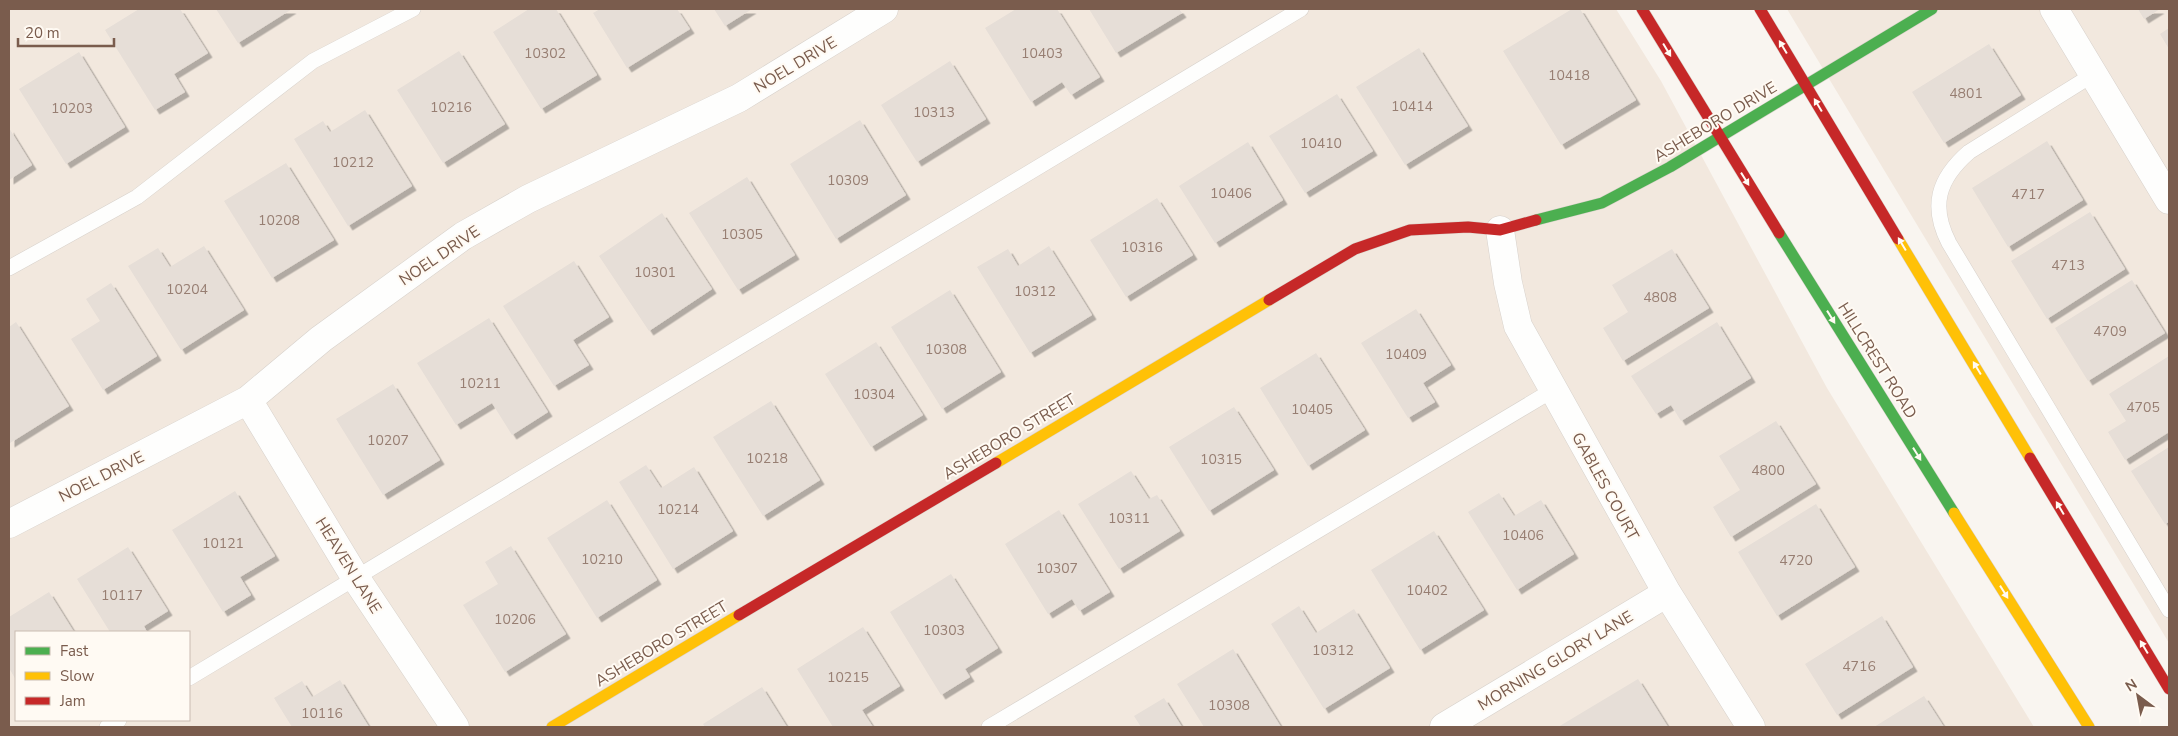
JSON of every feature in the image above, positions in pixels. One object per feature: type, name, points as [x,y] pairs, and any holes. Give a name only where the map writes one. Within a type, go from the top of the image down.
[{"type":"main road","name":"HILLCREST ROAD","points":[[1642,9],[2089,727]]},
{"type":"main road","points":[[1760,9],[2169,689]]},
{"type":"main road","name":"ASHEBORO DRIVE","points":[[1500,230],[1602,203],[1637,186],[1932,9]]},
{"type":"main road","name":"ASHEBORO STREET","points":[[552,727],[1355,249],[1410,230],[1468,227],[1500,230]]},
{"type":"street","name":"NOEL DRIVE","points":[[9,524],[248,400],[313,345],[463,236],[528,199],[740,98],[884,9]]},
{"type":"street","points":[[2054,9],[2169,200]]},
{"type":"street","name":"GABLES COURT","points":[[1500,230],[1508,283],[1518,326],[1666,593],[1751,727]]},
{"type":"street","name":"HEAVEN LANE","points":[[248,400],[355,577],[455,727]]},
{"type":"street","name":"MORNING GLORY LANE","points":[[1444,727],[1666,593]]},
{"type":"lane","points":[[9,268],[136,197],[313,61],[413,9]]},
{"type":"lane","points":[[190,677],[1301,9]]},
{"type":"lane","points":[[2094,74],[1969,152],[1959,161],[1942,187],[1939,214],[1941,227],[1949,243],[2169,610]]},
{"type":"lane","points":[[989,727],[1553,390]]},
{"type":"shaded area","points":[[9,9],[1616,9],[1661,81],[1827,388],[2034,727],[9,727]]},
{"type":"shaded area","points":[[1787,9],[2169,9],[2169,643]]},
{"type":"building","points":[[139,9],[180,9],[208,53],[174,74],[185,92],[155,110],[105,30]]},
{"type":"building","points":[[216,9],[292,9],[238,43]]},
{"type":"building","points":[[529,9],[556,9],[597,75],[541,109],[493,32]]},
{"type":"building","points":[[600,9],[677,9],[690,29],[627,68],[593,13]]},
{"type":"building","points":[[714,9],[752,9],[725,26]]},
{"type":"building","points":[[1016,9],[1057,9],[1100,77],[1071,95],[1062,82],[1031,102],[985,28]]},
{"type":"building","points":[[1089,9],[1179,9],[1182,13],[1116,53]]},
{"type":"building","points":[[1572,9],[1580,9],[1636,100],[1561,145],[1503,51]]},
{"type":"building","points":[[2138,9],[2160,9],[2144,19]]},
{"type":"building","points":[[2169,28],[2169,49],[2160,34]]},
{"type":"building","points":[[1989,44],[2021,95],[1944,143],[1912,92]]},
{"type":"building","points":[[1419,48],[1468,126],[1405,165],[1356,87]]},
{"type":"building","points":[[459,51],[505,124],[443,163],[397,90]]},
{"type":"building","points":[[79,52],[125,127],[66,164],[19,89]]},
{"type":"building","points":[[950,61],[986,119],[917,162],[881,105]]},
{"type":"building","points":[[1337,94],[1373,151],[1305,193],[1269,136]]},
{"type":"building","points":[[365,110],[412,186],[348,226],[294,139],[323,121],[330,132]]},
{"type":"building","points":[[860,120],[906,195],[836,239],[790,164]]},
{"type":"building","points":[[9,128],[32,165],[9,180]]},
{"type":"building","points":[[2047,141],[2083,200],[2008,247],[1972,188]]},
{"type":"building","points":[[1248,142],[1283,200],[1215,243],[1179,186]]},
{"type":"building","points":[[286,163],[334,240],[272,278],[224,201]]},
{"type":"building","points":[[747,177],[795,255],[738,290],[689,213]]},
{"type":"building","points":[[1157,198],[1193,255],[1126,297],[1090,240]]},
{"type":"building","points":[[2090,212],[2125,269],[2047,319],[2011,261]]},
{"type":"building","points":[[662,213],[712,289],[649,331],[599,256]]},
{"type":"building","points":[[204,246],[244,310],[181,350],[128,266],[158,248],[170,267]]},
{"type":"building","points":[[1049,246],[1092,315],[1030,353],[977,267],[1008,249],[1018,266]]},
{"type":"building","points":[[1672,249],[1709,308],[1623,361],[1603,328],[1628,312],[1612,285]]},
{"type":"building","points":[[574,261],[609,317],[573,340],[589,365],[554,386],[503,306]]},
{"type":"building","points":[[2132,280],[2165,333],[2088,381],[2055,328]]},
{"type":"building","points":[[111,283],[157,356],[103,390],[71,339],[100,321],[86,299]]},
{"type":"building","points":[[950,290],[1001,372],[942,409],[891,327]]},
{"type":"building","points":[[1416,309],[1451,365],[1423,383],[1435,402],[1408,418],[1361,343]]},
{"type":"building","points":[[489,318],[548,412],[512,435],[492,403],[456,425],[417,363]]},
{"type":"building","points":[[16,322],[69,406],[10,443],[9,327]]},
{"type":"building","points":[[1717,322],[1751,378],[1681,421],[1671,405],[1656,414],[1631,376]]},
{"type":"building","points":[[876,342],[923,415],[871,447],[825,374]]},
{"type":"building","points":[[1316,353],[1365,430],[1308,466],[1260,388]]},
{"type":"building","points":[[2169,356],[2169,432],[2125,460],[2108,432],[2126,421],[2109,394]]},
{"type":"building","points":[[393,384],[440,460],[383,495],[336,419]]},
{"type":"building","points":[[771,401],[820,480],[763,516],[713,437]]},
{"type":"building","points":[[1234,407],[1274,470],[1209,511],[1169,447]]},
{"type":"building","points":[[1776,421],[1816,484],[1731,537],[1713,507],[1740,490],[1719,456]]},
{"type":"building","points":[[2169,447],[2169,522],[2165,524],[2131,471]]},
{"type":"building","points":[[646,465],[661,488],[694,467],[733,531],[673,569],[619,482]]},
{"type":"building","points":[[1131,471],[1149,499],[1157,495],[1180,531],[1119,569],[1078,504]]},
{"type":"building","points":[[235,491],[275,556],[240,577],[251,595],[223,612],[172,530]]},
{"type":"building","points":[[1499,493],[1514,516],[1541,500],[1574,554],[1517,590],[1468,512]]},
{"type":"building","points":[[607,500],[657,580],[597,618],[547,538]]},
{"type":"building","points":[[1816,504],[1855,567],[1777,616],[1738,552]]},
{"type":"building","points":[[1059,510],[1110,592],[1079,611],[1072,599],[1048,614],[1005,544]]},
{"type":"building","points":[[1434,531],[1484,610],[1420,650],[1371,570]]},
{"type":"building","points":[[511,546],[566,634],[505,672],[463,605],[498,584],[485,562]]},
{"type":"building","points":[[128,547],[168,611],[144,626],[146,631],[109,631],[77,579]]},
{"type":"building","points":[[951,574],[998,648],[965,669],[970,677],[941,695],[890,612]]},
{"type":"building","points":[[49,592],[73,631],[15,631],[15,678],[9,668],[9,617]]},
{"type":"building","points":[[1299,606],[1316,633],[1354,609],[1390,668],[1324,709],[1271,624]]},
{"type":"building","points":[[1882,616],[1913,667],[1837,715],[1805,664]]},
{"type":"building","points":[[863,627],[900,686],[862,710],[873,727],[833,727],[797,669]]},
{"type":"building","points":[[1233,649],[1281,727],[1204,727],[1177,684]]},
{"type":"building","points":[[1638,679],[1668,727],[1558,727]]},
{"type":"building","points":[[340,680],[369,727],[292,727],[274,698],[302,681],[312,697]]},
{"type":"building","points":[[762,687],[787,727],[705,727],[703,724]]},
{"type":"building","points":[[1924,696],[1944,727],[1874,727]]},
{"type":"building","points":[[1164,698],[1182,727],[1141,727],[1134,716]]},
{"type":"traffic: fast","points":[[1536,220],[1602,203],[1670,167],[1932,9]]},
{"type":"traffic: fast","points":[[1779,233],[1954,513]]},
{"type":"traffic: slow","points":[[1898,239],[2030,458]]},
{"type":"traffic: slow","points":[[996,463],[1269,300]]},
{"type":"traffic: slow","points":[[1954,513],[2089,727]]},
{"type":"traffic: slow","points":[[552,727],[739,615]]},
{"type":"traffic: jam","points":[[1642,9],[1779,233]]},
{"type":"traffic: jam","points":[[1760,9],[1898,239]]},
{"type":"traffic: jam","points":[[1269,300],[1355,249],[1410,230],[1468,227],[1500,230],[1536,220]]},
{"type":"traffic: jam","points":[[2030,458],[2169,689]]},
{"type":"traffic: jam","points":[[739,615],[996,463]]}]
